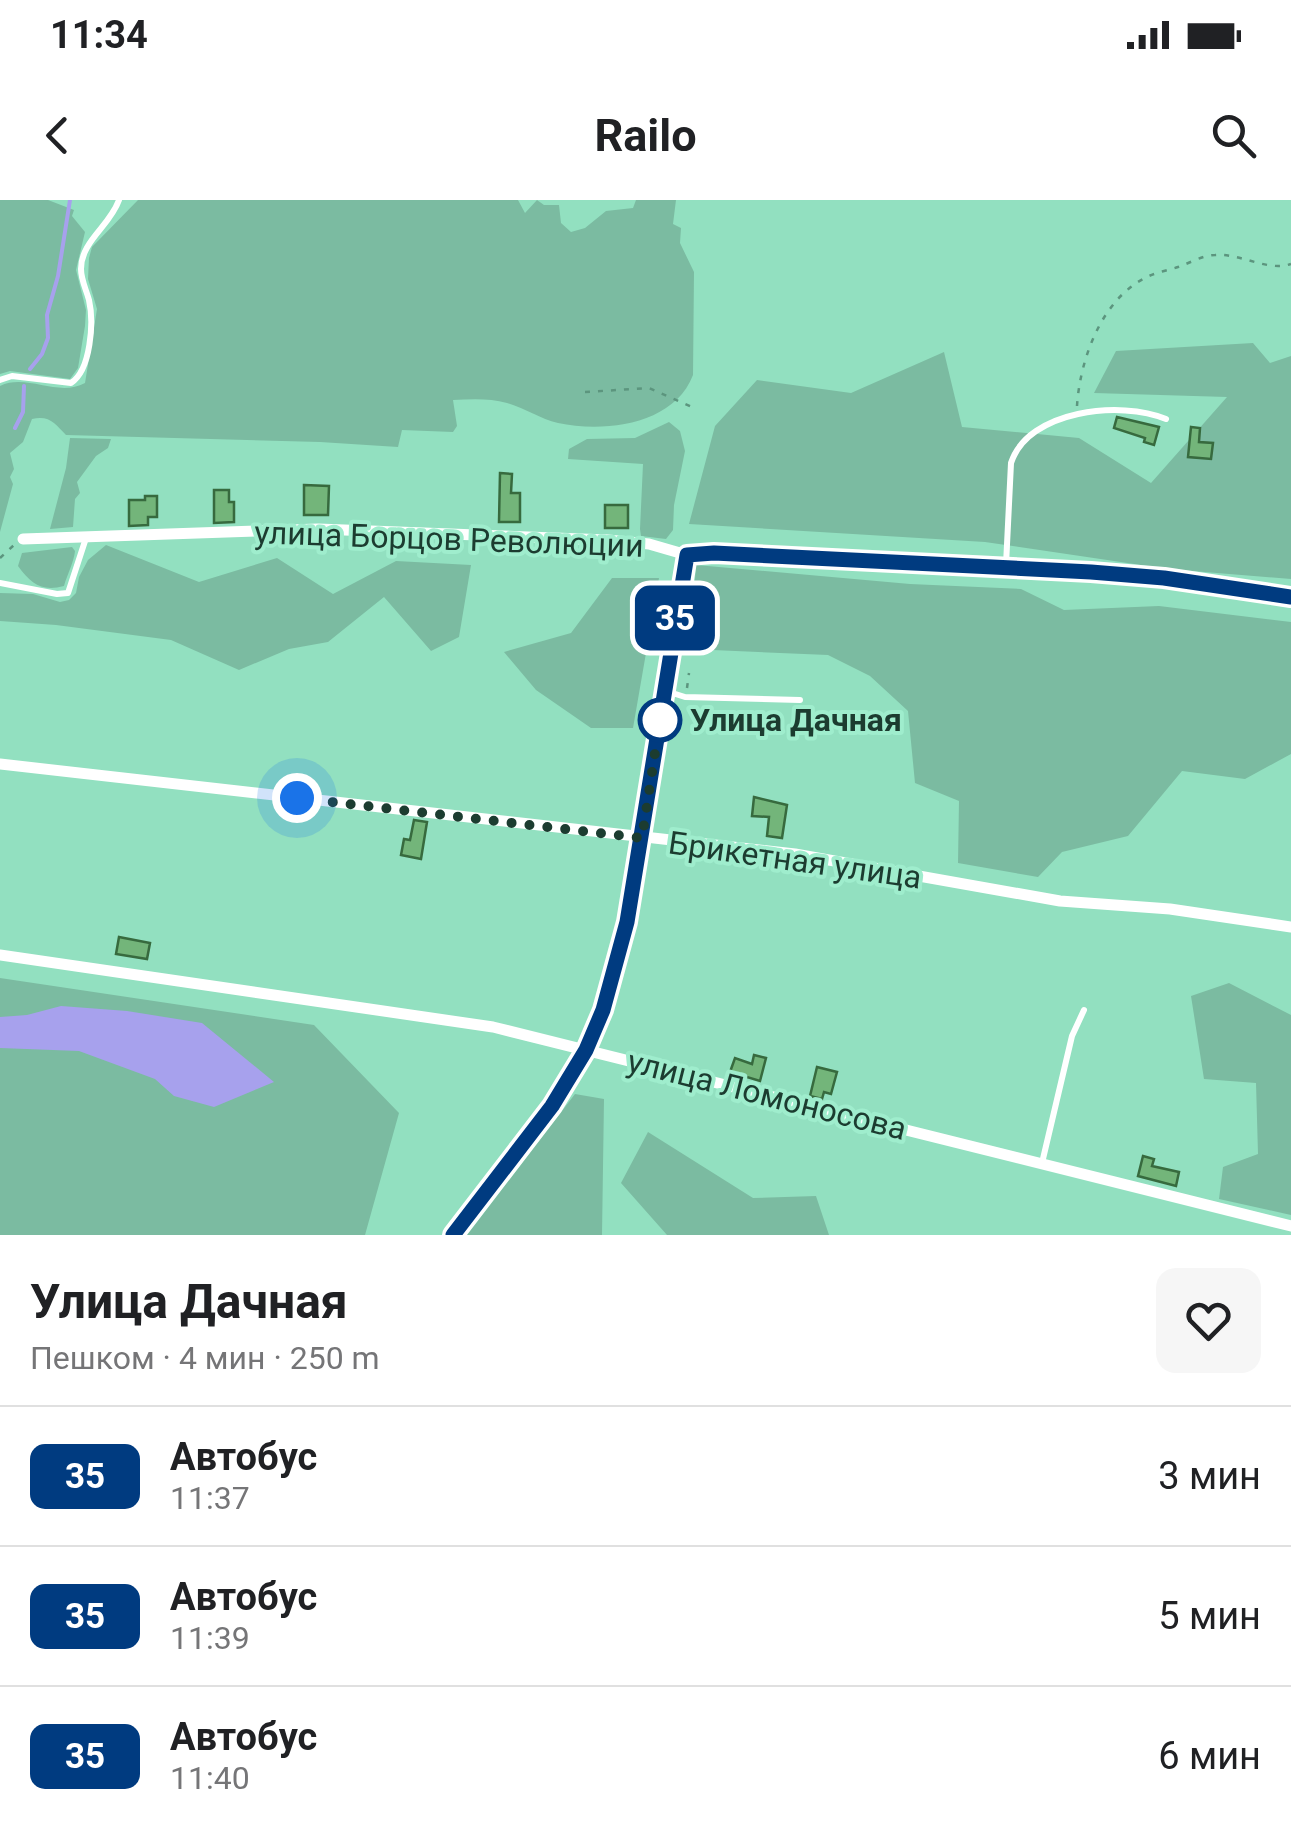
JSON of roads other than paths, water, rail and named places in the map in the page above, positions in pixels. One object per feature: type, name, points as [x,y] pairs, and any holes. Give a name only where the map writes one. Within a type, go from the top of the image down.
[{"type":"street","name":"улица Борцов Революции","points":[[23,539],[318,529],[608,540],[650,544],[687,555],[714,553],[1006,567],[1164,578],[1291,596]]},
{"type":"street","points":[[452,1235],[552,1106],[586,1050],[614,976],[642,838],[687,555]]},
{"type":"street","name":"Брикетная улица","points":[[0,764],[795,854],[1060,901],[1170,909],[1291,927]]},
{"type":"street","name":"улица Ломоносова","points":[[0,955],[494,1027],[1291,1226]]},
{"type":"lane","points":[[0,380],[12,376],[71,383],[82,373],[91,325],[82,281],[82,258],[90,242],[111,219],[119,200]]},
{"type":"lane","points":[[1006,567],[1010,463],[1016,447],[1032,432],[1077,415],[1107,409],[1146,410],[1166,419]]},
{"type":"lane","points":[[0,582],[68,593],[87,536]]},
{"type":"lane","points":[[664,691],[686,697],[800,700]]},
{"type":"lane","points":[[1041,1164],[1072,1036],[1084,1010]]},
{"type":"waterway","points":[[30,369],[48,338],[47,315],[58,276],[70,200]]},
{"type":"waterway","points":[[15,428],[23,412],[24,386]]},
{"type":"place","name":"Улица Дачная","points":[[660,720]]}]
